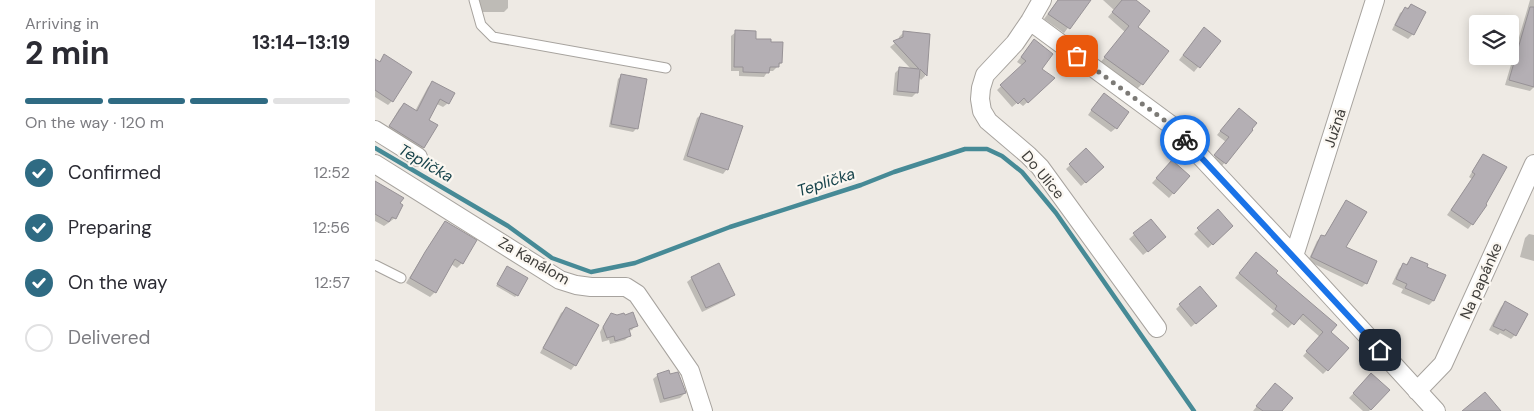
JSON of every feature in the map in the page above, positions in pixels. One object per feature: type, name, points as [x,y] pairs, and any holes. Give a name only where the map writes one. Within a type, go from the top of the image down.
[{"type":"street","name":"Do Ulice","points":[[1042,0],[1015,43],[985,75],[980,99],[982,111],[988,121],[1040,167],[1157,328]]},
{"type":"street","name":"Južná","points":[[1294,256],[1375,0]]},
{"type":"street","points":[[1030,21],[1171,125],[1436,411]]},
{"type":"street","points":[[375,130],[418,157]]},
{"type":"street","name":"Za Kanálom","points":[[375,164],[560,280],[591,288],[626,287],[637,294],[690,371],[703,411]]},
{"type":"street","name":"Na papánke","points":[[1417,391],[1443,364],[1534,164]]},
{"type":"lane","points":[[474,0],[481,25],[493,37],[667,68]]},
{"type":"lane","points":[[375,265],[401,278]]},
{"type":"building","points":[[1058,0],[1091,0],[1070,29],[1048,14]]},
{"type":"building","points":[[1122,0],[1136,0],[1150,11],[1138,27],[1169,51],[1143,85],[1104,57],[1129,26],[1112,12]]},
{"type":"building","points":[[1411,4],[1426,12],[1414,35],[1395,25],[1405,7],[1408,9]]},
{"type":"building","points":[[1530,7],[1534,7],[1534,87],[1509,80],[1513,65],[1519,65],[1519,45]]},
{"type":"building","points":[[1204,27],[1221,41],[1200,68],[1183,55]]},
{"type":"building","points":[[735,30],[756,31],[756,39],[771,39],[771,42],[783,42],[782,63],[779,63],[779,67],[770,67],[769,73],[743,72],[743,67],[734,67]]},
{"type":"building","points":[[903,31],[930,34],[927,76],[920,69],[918,93],[897,91],[899,67],[919,69],[893,41],[903,37]]},
{"type":"building","points":[[1034,39],[1053,54],[1042,69],[1055,78],[1028,103],[1024,98],[1018,104],[1000,85],[1026,61],[1021,57]]},
{"type":"building","points":[[384,54],[412,72],[393,102],[375,90],[375,59],[380,62]]},
{"type":"building","points":[[621,74],[647,79],[638,129],[611,124]]},
{"type":"building","points":[[432,81],[455,93],[449,104],[440,99],[429,120],[438,125],[424,148],[389,126],[404,103],[417,111]]},
{"type":"building","points":[[1104,93],[1129,112],[1117,129],[1091,110]]},
{"type":"building","points":[[1239,108],[1257,123],[1226,164],[1214,155],[1229,137],[1220,131]]},
{"type":"building","points":[[701,113],[743,126],[728,170],[687,156]]},
{"type":"building","points":[[1086,148],[1104,167],[1086,183],[1069,164]]},
{"type":"building","points":[[1483,154],[1507,167],[1487,205],[1473,225],[1451,210],[1475,174],[1472,172]]},
{"type":"building","points":[[1172,160],[1190,176],[1174,194],[1156,178]]},
{"type":"building","points":[[375,181],[404,198],[400,203],[403,205],[396,219],[392,217],[389,222],[375,214]]},
{"type":"building","points":[[1346,200],[1367,212],[1346,247],[1377,261],[1367,284],[1311,257],[1321,235],[1325,236]]},
{"type":"building","points":[[1218,209],[1233,226],[1213,245],[1197,228]]},
{"type":"building","points":[[1151,219],[1166,237],[1148,252],[1133,233]]},
{"type":"building","points":[[445,221],[477,240],[463,264],[455,259],[436,293],[410,278]]},
{"type":"building","points":[[1256,252],[1278,271],[1276,273],[1337,325],[1331,332],[1349,348],[1328,371],[1306,351],[1323,332],[1303,314],[1294,325],[1275,309],[1277,306],[1239,273]]},
{"type":"building","points":[[1411,257],[1428,264],[1427,267],[1446,275],[1434,301],[1405,288],[1407,284],[1396,279],[1403,263],[1407,265]]},
{"type":"building","points":[[719,263],[735,295],[706,308],[691,277]]},
{"type":"building","points":[[507,266],[528,278],[518,296],[497,284]]},
{"type":"building","points":[[1200,286],[1217,306],[1196,324],[1179,304]]},
{"type":"building","points":[[1505,301],[1528,314],[1516,336],[1505,329],[1504,331],[1493,326]]},
{"type":"building","points":[[566,307],[599,325],[576,366],[543,348]]},
{"type":"building","points":[[633,312],[638,326],[629,329],[631,336],[615,341],[614,336],[607,338],[603,327],[611,313],[617,315],[624,313],[625,315]]},
{"type":"building","points":[[669,370],[670,374],[678,372],[686,393],[664,399],[657,374]]},
{"type":"building","points":[[1371,373],[1390,390],[1371,410],[1353,393]]},
{"type":"building","points":[[1275,383],[1293,398],[1282,411],[1263,411],[1256,406]]},
{"type":"building","points":[[1485,392],[1501,411],[1462,411]]},
{"type":"waterway","name":"Teplička","points":[[375,148],[508,226],[552,258],[591,272],[635,263],[730,227],[965,149],[987,149],[1002,156],[1022,172],[1056,213],[1194,411]]},
{"type":"way so far","points":[[1077,56],[1171,125],[1185,140]]},
{"type":"route","points":[[1185,140],[1380,350]]}]
